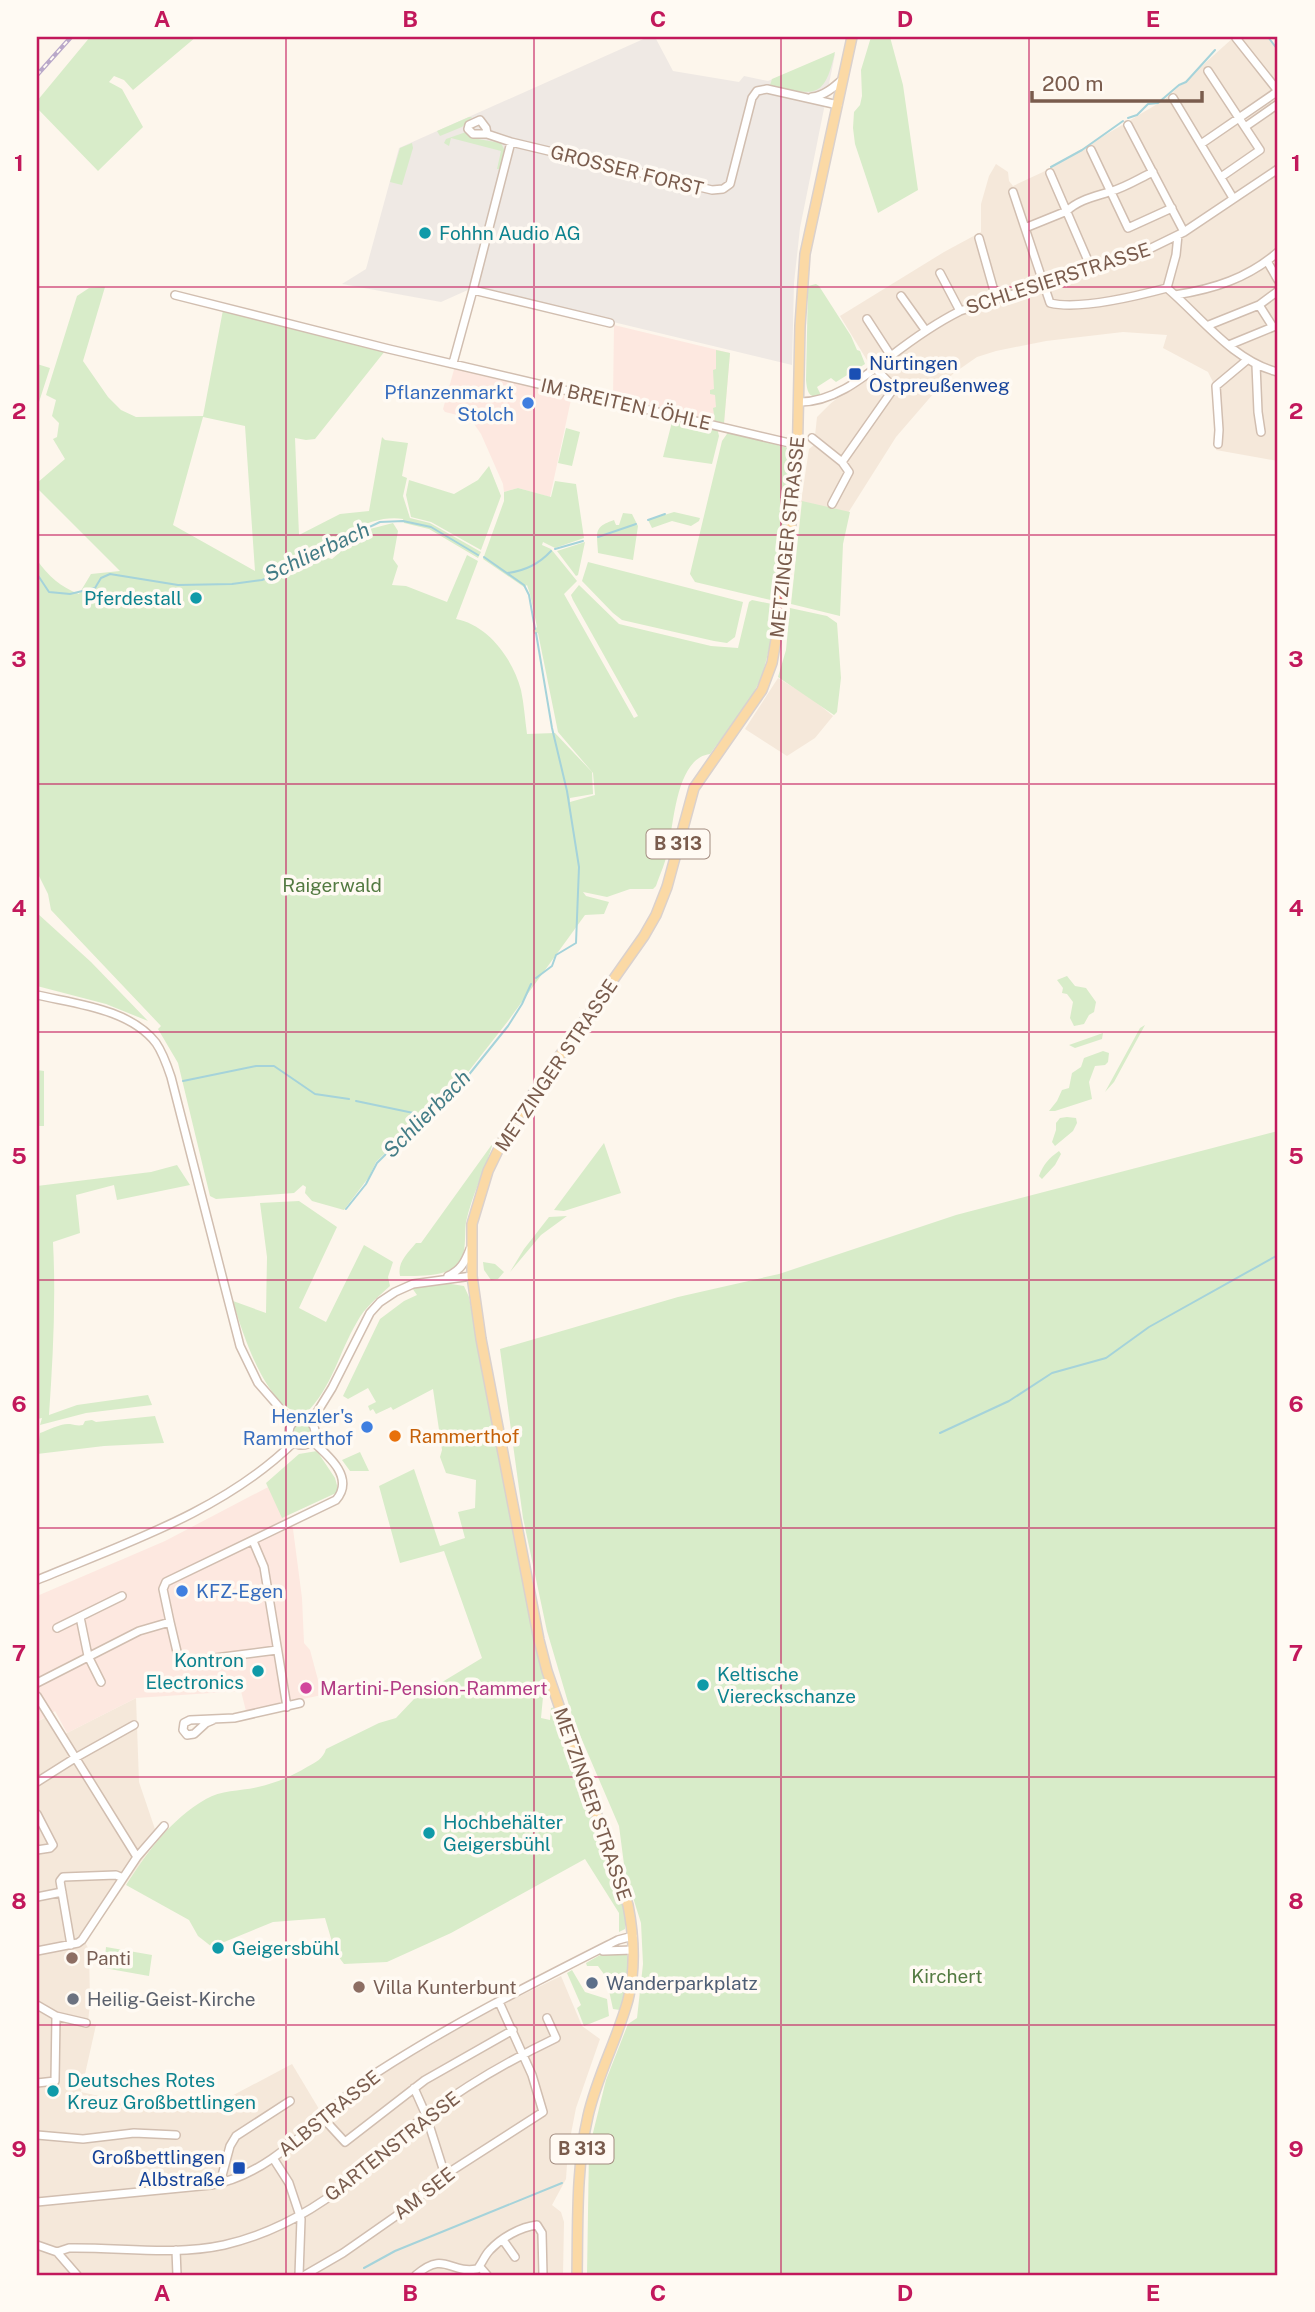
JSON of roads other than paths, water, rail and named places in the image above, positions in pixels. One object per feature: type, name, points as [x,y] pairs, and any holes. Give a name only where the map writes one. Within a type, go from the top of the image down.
[{"type":"main road","name":"METZINGER STRASSE","points":[[577,2275],[579,2177],[583,2140],[593,2095],[628,1998],[633,1936],[624,1892],[547,1671],[539,1640],[492,1404],[472,1276],[472,1224],[495,1153],[656,915],[667,887],[694,788],[752,706],[769,675],[782,605],[799,445],[800,326],[805,254],[852,37]]},
{"type":"street","points":[[1201,144],[1278,91],[1236,38]]},
{"type":"street","points":[[1208,71],[1260,150],[1221,177]]},
{"type":"street","points":[[808,98],[818,97],[843,78]]},
{"type":"street","name":"GROSSER FORST","points":[[487,134],[712,191],[723,189],[730,184],[752,98],[757,91],[767,89],[838,105]]},
{"type":"street","points":[[1173,97],[1233,198]]},
{"type":"street","points":[[1245,127],[1278,104]]},
{"type":"street","points":[[1259,105],[1265,114]]},
{"type":"street","points":[[1128,125],[1172,208],[1181,234],[1167,288]]},
{"type":"street","points":[[453,363],[511,142]]},
{"type":"street","points":[[1091,150],[1128,228],[1172,208]]},
{"type":"street","points":[[1025,228],[1153,172]]},
{"type":"street","name":"SCHLESIERSTRASSE","points":[[800,402],[821,400],[876,369],[926,331],[960,311],[1139,254],[1181,234],[1277,172]]},
{"type":"street","points":[[1050,173],[1092,270]]},
{"type":"street","points":[[1013,192],[1045,284],[1047,300],[1062,305],[1110,300],[1167,288]]},
{"type":"street","points":[[979,238],[996,298]]},
{"type":"street","points":[[1175,295],[1238,279],[1278,252]]},
{"type":"street","points":[[1267,261],[1278,279]]},
{"type":"street","points":[[940,273],[960,311]]},
{"type":"street","points":[[1167,288],[1247,360],[1278,372]]},
{"type":"street","points":[[473,290],[610,323]]},
{"type":"street","points":[[1209,325],[1259,305],[1278,291]]},
{"type":"street","name":"IM BREITEN LÖHLE","points":[[175,295],[799,445]]},
{"type":"street","points":[[901,296],[926,331]]},
{"type":"street","points":[[1229,345],[1273,327],[1259,305]]},
{"type":"street","points":[[867,319],[891,356]]},
{"type":"street","points":[[1218,444],[1216,386],[1247,360]]},
{"type":"street","points":[[1256,365],[1261,432]]},
{"type":"street","points":[[842,462],[894,388],[876,369]]},
{"type":"street","points":[[812,438],[849,469],[832,504]]},
{"type":"street","points":[[37,995],[93,1008],[125,1019],[147,1033],[162,1053],[171,1077],[240,1346],[258,1383],[293,1423]]},
{"type":"street","points":[[441,1280],[458,1272],[471,1248]]},
{"type":"street","points":[[311,1422],[332,1388],[370,1313],[380,1303],[394,1292],[412,1284],[472,1276]]},
{"type":"street","points":[[294,1442],[289,1431],[293,1423],[300,1419],[311,1422]]},
{"type":"street","points":[[294,1442],[305,1445],[312,1441],[316,1433],[311,1422]]},
{"type":"street","points":[[277,1650],[183,1662],[178,1656],[163,1594],[166,1582],[339,1497],[343,1487],[342,1475],[331,1459],[312,1441]]},
{"type":"street","points":[[37,1580],[227,1495],[273,1463],[294,1442]]},
{"type":"street","points":[[253,1541],[264,1567],[287,1707]]},
{"type":"street","points":[[57,1629],[122,1596]]},
{"type":"street","points":[[80,1617],[89,1656],[101,1682]]},
{"type":"street","points":[[37,1683],[146,1628],[170,1622]]},
{"type":"street","points":[[37,1696],[137,1857]]},
{"type":"street","points":[[213,1720],[300,1703]]},
{"type":"street","points":[[37,1782],[134,1725]]},
{"type":"street","points":[[37,1814],[53,1845],[37,1850]]},
{"type":"street","points":[[37,1951],[71,1945],[82,1940],[137,1857],[164,1826]]},
{"type":"street","points":[[71,1945],[60,1881],[63,1877],[116,1875],[123,1878]]},
{"type":"street","points":[[37,1897],[62,1892]]},
{"type":"street","name":"ALBSTRASSE","points":[[37,2202],[220,2183],[273,2158],[380,2071],[499,2002],[618,1940],[633,1936]]},
{"type":"street","name":"ALBSTRASSE","points":[[599,1952],[633,1950]]},
{"type":"street","points":[[499,2002],[524,2054]]},
{"type":"street","points":[[37,2005],[56,2016],[86,2023]]},
{"type":"street","points":[[37,2083],[55,2081],[56,2016]]},
{"type":"street","name":"GARTENSTRASSE","points":[[37,2245],[57,2252],[74,2248],[176,2250],[210,2247],[253,2237],[300,2214],[345,2185],[426,2115],[524,2054],[556,2038],[547,2018]]},
{"type":"street","points":[[322,2117],[345,2142],[414,2088],[513,2030]]},
{"type":"street","name":"AM SEE","points":[[305,2275],[370,2235],[445,2175],[543,2112],[524,2054]]},
{"type":"street","points":[[414,2088],[426,2115],[445,2175]]},
{"type":"street","points":[[220,2183],[230,2146],[236,2136],[289,2101]]},
{"type":"street","points":[[37,2135],[83,2139],[134,2133],[176,2135]]},
{"type":"street","points":[[273,2158],[289,2183],[300,2214],[302,2225],[299,2275]]},
{"type":"street","points":[[416,2275],[431,2265],[442,2263],[468,2270],[480,2267],[490,2249],[521,2229],[533,2225],[539,2226],[542,2233],[543,2275]]},
{"type":"street","points":[[503,2240],[515,2257]]},
{"type":"street","points":[[176,2250],[177,2275]]},
{"type":"street","points":[[57,2252],[77,2275]]},
{"type":"street","points":[[452,2275],[455,2266]]},
{"type":"street","points":[[480,2267],[487,2275]]},
{"type":"waterway","points":[[1268,37],[1278,50]]},
{"type":"waterway","points":[[1128,118],[1137,115],[1148,104],[1158,103],[1186,82],[1215,50]]},
{"type":"waterway","points":[[1051,167],[1082,150],[1123,121]]},
{"type":"waterway","points":[[648,520],[665,514]]},
{"type":"waterway","name":"Schlierbach","points":[[37,574],[49,592],[70,594],[95,588],[101,578],[110,574],[178,585],[232,584],[262,580],[294,568],[380,522],[403,521],[431,527],[478,555]]},
{"type":"waterway","points":[[598,537],[636,524]]},
{"type":"waterway","points":[[555,549],[583,541]]},
{"type":"waterway","points":[[507,573],[532,566],[551,551]]},
{"type":"waterway","name":"Schlierbach","points":[[484,557],[524,585],[529,595],[535,629]]},
{"type":"waterway","name":"Schlierbach","points":[[536,633],[579,867],[576,943],[556,955],[552,966],[536,978]]},
{"type":"waterway","name":"Schlierbach","points":[[346,1209],[366,1184],[377,1163],[428,1112],[451,1097],[508,1026],[531,984]]},
{"type":"waterway","points":[[183,1081],[256,1066],[274,1066],[315,1094],[349,1099]]},
{"type":"waterway","points":[[356,1101],[423,1115]]},
{"type":"waterway","points":[[940,1433],[1009,1401],[1052,1373],[1106,1358],[1149,1327],[1278,1255]]},
{"type":"waterway","points":[[364,2268],[395,2251],[562,2183]]},
{"type":"railway","points":[[37,75],[71,37]]},
{"type":"place","name":"Fohhn Audio AG","points":[[425,233]]},
{"type":"place","name":"Nürtingen Ostpreußenweg","points":[[855,374]]},
{"type":"place","name":"Pflanzenmarkt Stolch","points":[[528,403]]},
{"type":"place","name":"Pferdestall","points":[[196,598]]},
{"type":"place","name":"Henzler's Rammerthof","points":[[367,1427]]},
{"type":"place","name":"Rammerthof","points":[[395,1436]]},
{"type":"place","name":"KFZ-Egen","points":[[182,1591]]},
{"type":"place","name":"Kontron Electronics","points":[[258,1671]]},
{"type":"place","name":"Keltische Viereckschanze","points":[[703,1685]]},
{"type":"place","name":"Martini-Pension-Rammert","points":[[306,1688]]},
{"type":"place","name":"Hochbehälter Geigersbühl","points":[[429,1833]]},
{"type":"place","name":"Geigersbühl","points":[[218,1948]]},
{"type":"place","name":"Panti","points":[[72,1958]]},
{"type":"place","name":"Wanderparkplatz","points":[[592,1983]]},
{"type":"place","name":"Villa Kunterbunt","points":[[359,1987]]},
{"type":"place","name":"Heilig-Geist-Kirche","points":[[73,1999]]},
{"type":"place","name":"Deutsches Rotes Kreuz Großbettlingen","points":[[53,2091]]},
{"type":"place","name":"Großbettlingen Albstraße","points":[[239,2168]]},
{"type":"park label","name":"Raigerwald","points":[[332,885]]},
{"type":"park label","name":"Kirchert","points":[[947,1976]]}]
